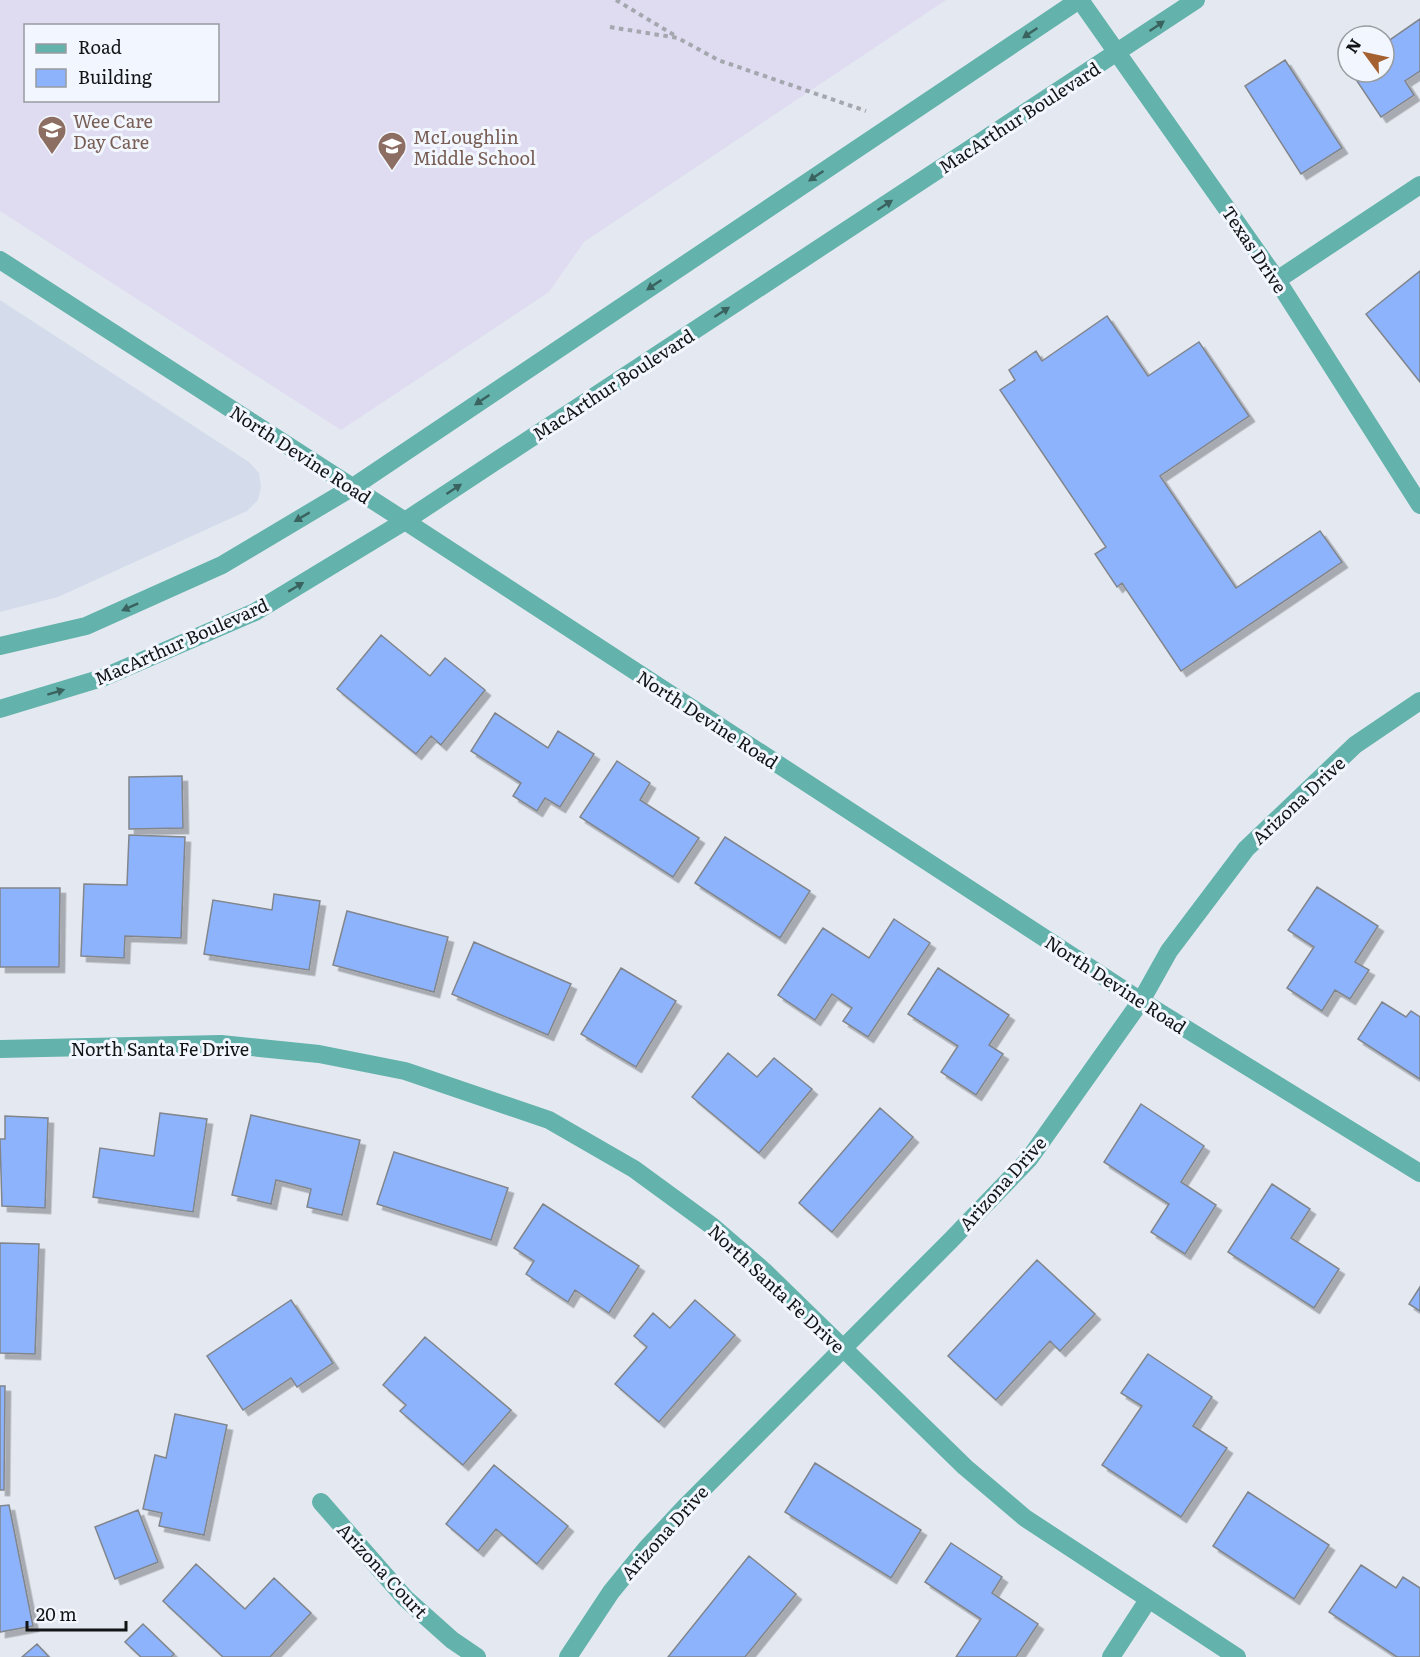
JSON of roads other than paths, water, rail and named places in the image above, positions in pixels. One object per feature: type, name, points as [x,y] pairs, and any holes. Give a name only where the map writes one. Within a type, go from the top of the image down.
[{"type":"street","name":"Texas Drive","points":[[1079,0],[1277,280],[1420,505]]},
{"type":"street","points":[[0,646],[86,626],[201,575],[222,565],[353,487],[1079,0]]},
{"type":"street","name":"MacArthur Boulevard","points":[[0,709],[102,678],[255,612],[405,521],[1196,0]]},
{"type":"street","points":[[1277,280],[1420,185]]},
{"type":"street","name":"North Devine Road","points":[[0,260],[353,487],[1141,1002],[1420,1173]]},
{"type":"street","name":"Arizona Drive","points":[[568,1657],[611,1592],[646,1549],[1029,1159],[1141,1002],[1169,951],[1246,849],[1355,745],[1420,701]]},
{"type":"street","name":"North Santa Fe Drive","points":[[0,1049],[221,1044],[340,1058],[405,1071],[549,1120],[634,1169],[712,1226],[764,1270],[965,1467],[1025,1518],[1237,1657]]},
{"type":"street","name":"Arizona Court","points":[[321,1502],[405,1598],[452,1640],[477,1657]]},
{"type":"street","points":[[1111,1657],[1148,1600]]},
{"type":"place","name":"Wee Care Day Care","points":[[52,156]]},
{"type":"place","name":"McLoughlin Middle School","points":[[392,172]]}]
